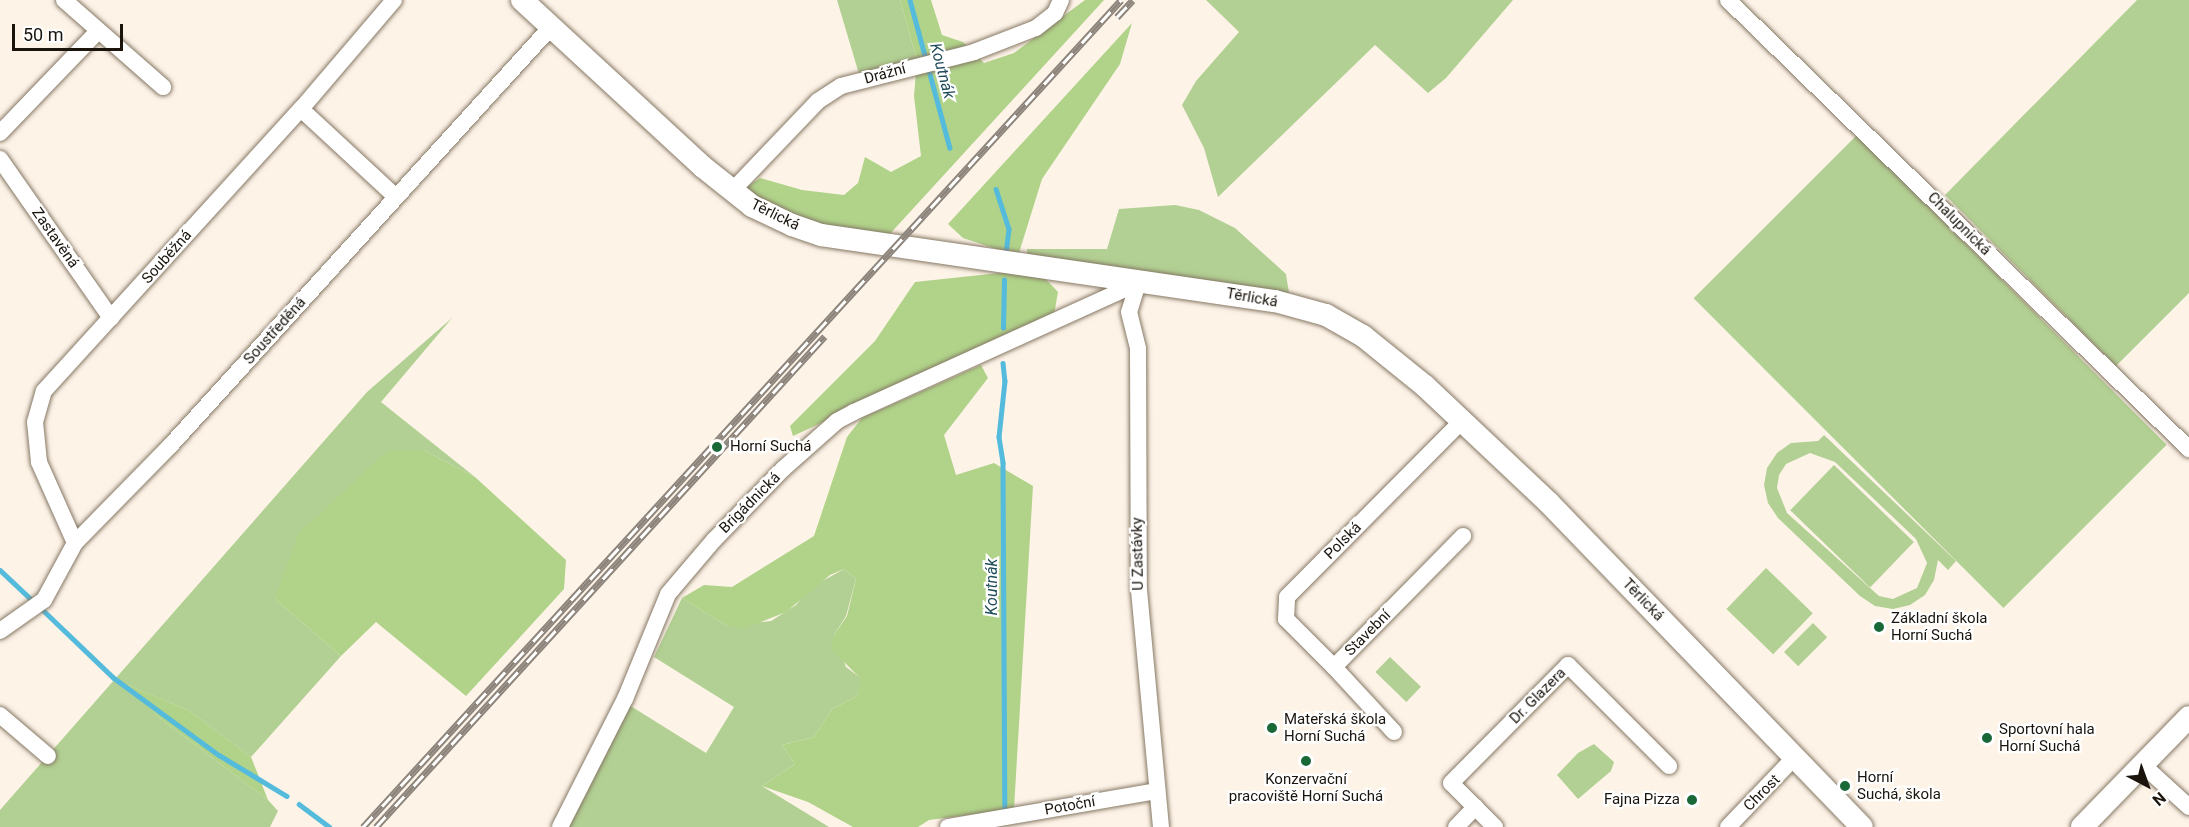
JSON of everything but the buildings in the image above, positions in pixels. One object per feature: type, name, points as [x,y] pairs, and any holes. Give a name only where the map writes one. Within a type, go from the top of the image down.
[{"type":"main road","name":"Těrlická","points":[[522,0],[732,191],[772,217],[821,235],[1138,283],[1251,296],[1326,315],[1386,352],[1550,503],[1862,827]]},
{"type":"main road","points":[[2082,827],[2144,766],[2189,717]]},
{"type":"street","points":[[64,0],[163,87]]},
{"type":"street","name":"Souběžná","points":[[75,543],[39,462],[34,422],[44,391],[301,109],[394,0]]},
{"type":"street","name":"Drážní","points":[[732,191],[818,101],[841,86],[974,52],[1036,28],[1055,13],[1061,0]]},
{"type":"street","name":"Chalupnická","points":[[1728,0],[2189,449]]},
{"type":"street","name":"Soustředěná","points":[[0,631],[44,600],[75,543],[170,446],[551,27]]},
{"type":"street","points":[[0,133],[98,31]]},
{"type":"street","points":[[301,109],[396,197]]},
{"type":"street","name":"Zastavěná","points":[[0,159],[111,318]]},
{"type":"street","name":"U Zastávky","points":[[1138,283],[1129,312],[1138,349],[1139,590],[1161,827]]},
{"type":"street","name":"Brigádnická","points":[[560,827],[626,699],[668,594],[714,540],[783,469],[837,421],[854,412],[1138,283]]},
{"type":"street","name":"Polská","points":[[1334,667],[1286,620],[1287,597],[1462,421]]},
{"type":"street","name":"Stavební","points":[[1394,732],[1334,667],[1463,536]]},
{"type":"street","name":"Dr. Glazera","points":[[1475,807],[1451,783],[1568,665],[1669,766]]},
{"type":"street","points":[[0,715],[48,756]]},
{"type":"street","name":"Chrost","points":[[1728,827],[1794,758]]},
{"type":"street","points":[[2144,766],[2189,807]]},
{"type":"street","name":"Potoční","points":[[948,827],[1157,791]]},
{"type":"street","points":[[1456,827],[1475,807],[1496,827]]},
{"type":"green space","points":[[837,0],[900,0],[917,60],[859,74]]},
{"type":"green space","points":[[900,0],[931,0],[942,35],[963,42],[984,63],[1014,53],[1085,0],[1104,0],[888,236],[827,229],[757,200],[747,187],[760,178],[802,190],[844,195],[858,183],[865,157],[891,172],[921,156],[914,96],[917,60]]},
{"type":"green space","points":[[1206,0],[1513,0],[1446,78],[1428,93],[1375,45],[1218,197],[1204,148],[1182,105],[1196,81],[1239,32]]},
{"type":"green space","points":[[2137,0],[2189,0],[2189,293],[2116,366],[1945,195]]},
{"type":"green space","points":[[1132,23],[1120,64],[1042,179],[1018,256],[963,238],[948,224]]},
{"type":"green space","points":[[1857,135],[2167,445],[2003,608],[1694,298]]},
{"type":"green space","points":[[1175,205],[1199,210],[1235,228],[1286,274],[1289,293],[1027,256],[1027,249],[1107,249],[1119,209]]},
{"type":"green space","points":[[1018,271],[1042,275],[1058,292],[1054,315],[793,436],[790,426],[875,341],[915,282]]},
{"type":"green space","points":[[452,318],[381,402],[475,477],[423,450],[275,599],[341,656],[251,757],[188,710],[125,684],[161,719],[268,800],[278,811],[270,827],[0,827],[0,810],[367,392]]},
{"type":"green space","points":[[981,365],[988,378],[944,435],[956,475],[994,463],[1033,486],[1014,809],[929,820],[918,827],[853,827],[808,802],[762,786],[795,764],[782,745],[814,737],[832,709],[857,696],[861,679],[831,649],[834,635],[847,616],[856,579],[844,569],[830,575],[786,612],[743,629],[727,626],[682,598],[704,585],[732,587],[814,536],[847,437],[862,418]]},
{"type":"green space","points":[[1824,435],[1956,561],[1948,570],[1938,560],[1934,580],[1925,595],[1910,605],[1893,609],[1875,606],[1860,596],[1778,518],[1768,503],[1764,485],[1767,468],[1777,453],[1791,443],[1818,441]],"holes":[[[1810,453],[1835,462],[1916,539],[1927,563],[1917,588],[1893,599],[1879,596],[1787,513],[1777,488],[1779,475],[1786,464]]]},
{"type":"green space","points":[[423,450],[475,477],[566,560],[564,589],[466,696],[376,622],[341,656],[275,599],[298,534],[387,451]]},
{"type":"green space","points":[[1834,465],[1914,542],[1870,587],[1790,510]]},
{"type":"green space","points":[[1766,568],[1813,613],[1773,654],[1726,609]]},
{"type":"green space","points":[[844,569],[856,579],[846,616],[834,635],[846,667],[862,679],[857,696],[832,709],[814,737],[782,745],[795,764],[762,786],[829,827],[567,827],[629,705],[706,753],[734,707],[654,657],[682,598],[727,626],[771,621],[796,605],[810,588]]},
{"type":"green space","points":[[1813,623],[1827,637],[1798,666],[1784,652]]},
{"type":"green space","points":[[1390,657],[1421,687],[1406,702],[1375,672]]},
{"type":"green space","points":[[123,683],[188,710],[251,757],[268,800],[161,719]]},
{"type":"green space","points":[[1594,744],[1614,762],[1611,771],[1578,799],[1557,775],[1578,753]]},
{"type":"waterway","name":"Koutnák","points":[[910,0],[950,148]]},
{"type":"waterway","name":"Koutnák","points":[[996,189],[1009,229],[1006,255]]},
{"type":"waterway","name":"Koutnák","points":[[1003,328],[1004,280]]},
{"type":"waterway","name":"Koutnák","points":[[1003,363],[1005,381],[999,437],[1003,463],[1005,812]]},
{"type":"waterway","points":[[0,570],[32,600]]},
{"type":"waterway","points":[[43,610],[114,678],[219,755],[287,796]]},
{"type":"waterway","points":[[299,804],[329,827]]},
{"type":"railway","points":[[363,827],[1121,0]]},
{"type":"railway","points":[[1117,17],[1133,0]]},
{"type":"railway","points":[[376,827],[825,336]]},
{"type":"place","name":"Horní Suchá","points":[[717,447]]},
{"type":"place","name":"Základní škola Horní Suchá","points":[[1879,627]]},
{"type":"place","name":"Mateřská škola Horní Suchá","points":[[1272,728]]},
{"type":"place","name":"Sportovní hala Horní Suchá","points":[[1987,738]]},
{"type":"place","name":"Konzervační pracoviště Horní Suchá","points":[[1306,761]]},
{"type":"place","name":"Horní Suchá, škola","points":[[1845,786]]},
{"type":"place","name":"Fajna Pizza","points":[[1692,800]]}]
